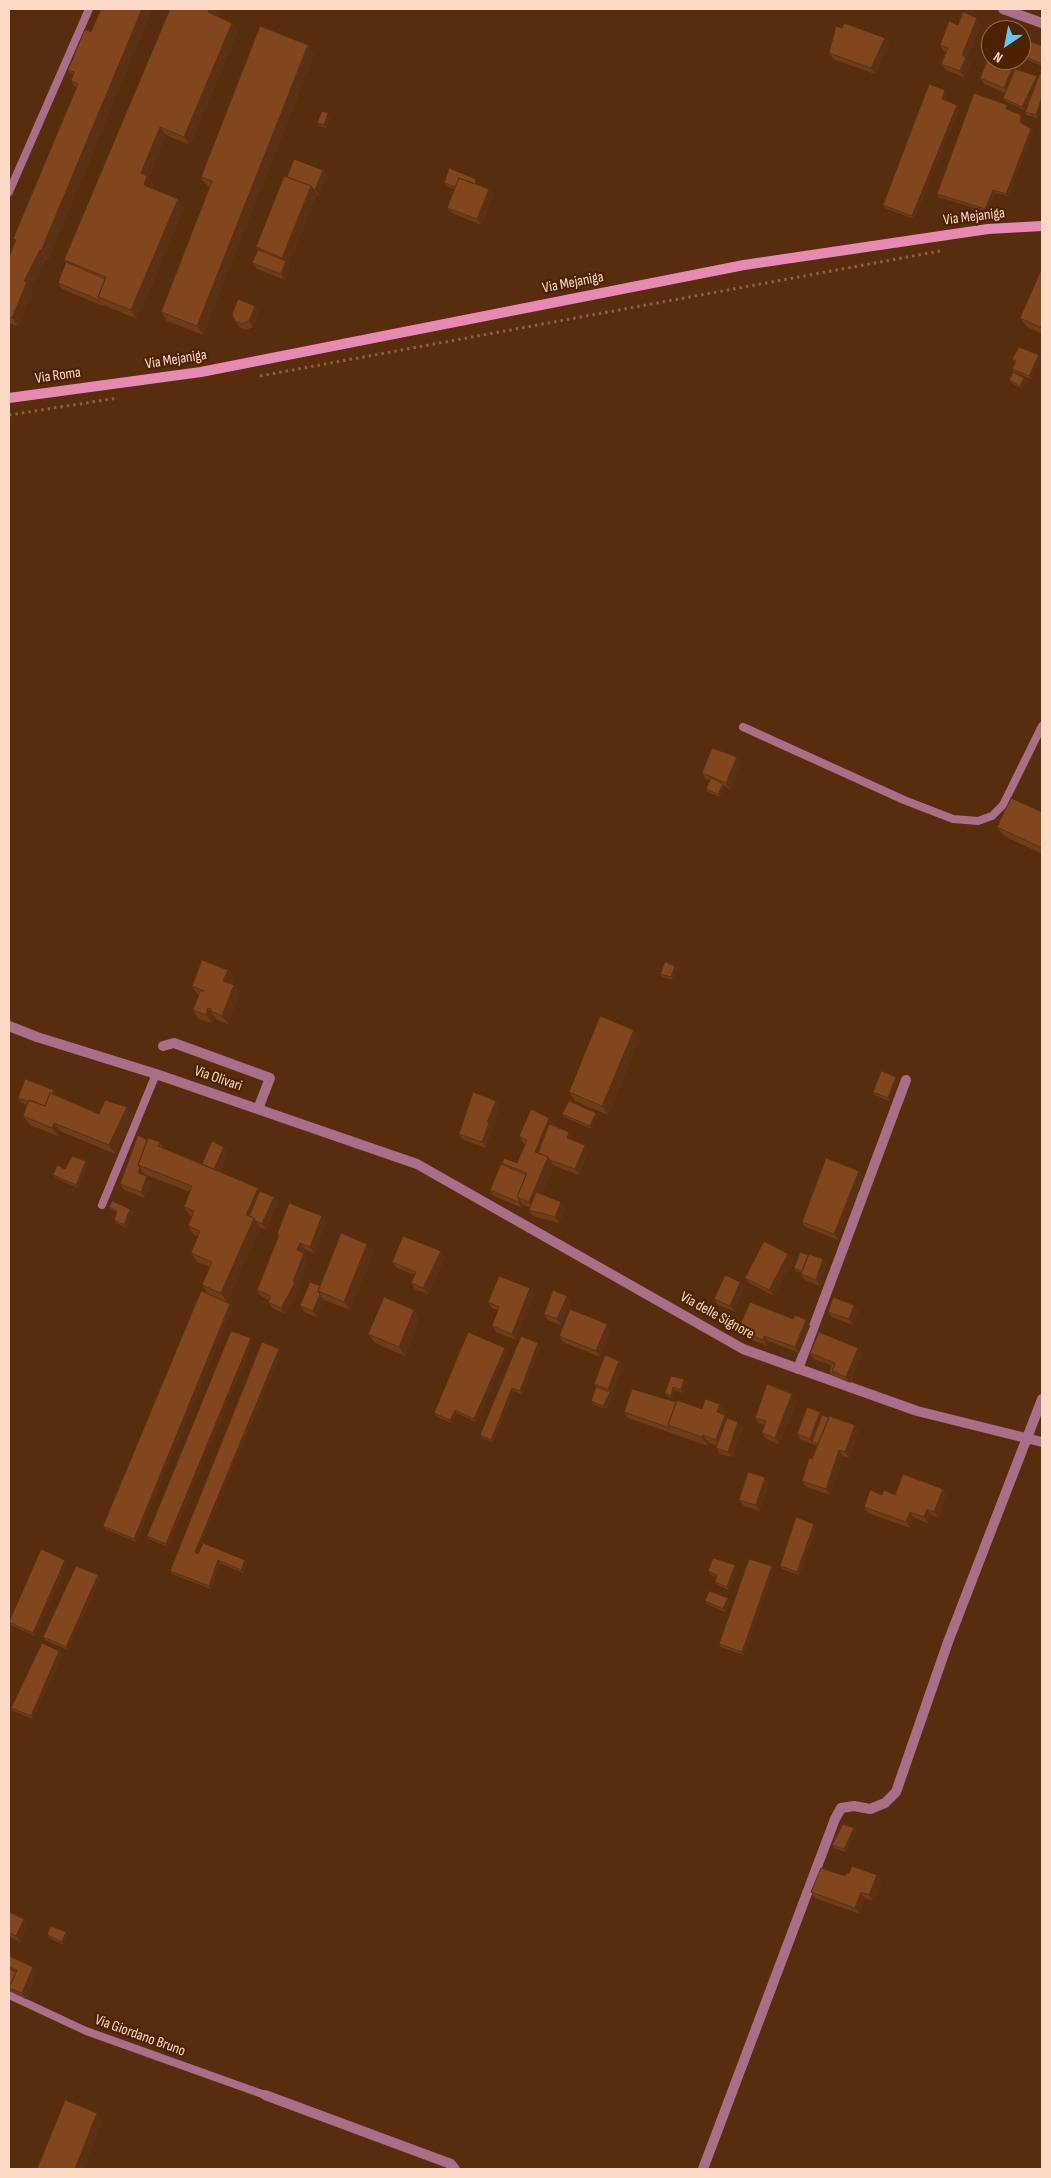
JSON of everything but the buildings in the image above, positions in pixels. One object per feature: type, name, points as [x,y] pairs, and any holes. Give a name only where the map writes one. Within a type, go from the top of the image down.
[{"type":"main road","name":"Via Mejaniga","points":[[112,384],[201,372],[744,265],[988,229],[1042,226]]},
{"type":"main road","name":"Via Roma","points":[[9,398],[112,384]]},
{"type":"street","points":[[1003,9],[1042,23]]},
{"type":"street","name":"Via Olivari","points":[[9,1026],[37,1037],[156,1074],[418,1164]]},
{"type":"street","points":[[163,1046],[174,1043],[270,1078],[258,1109]]},
{"type":"street","points":[[798,1369],[906,1080]]},
{"type":"street","name":"Via delle Signore","points":[[418,1164],[743,1350],[917,1411],[1042,1442]]},
{"type":"street","points":[[703,2169],[835,1819],[842,1808],[854,1806],[870,1809],[884,1803],[896,1792],[948,1642],[1042,1399]]},
{"type":"street","points":[[266,2095],[453,2167],[465,2169]]},
{"type":"lane","points":[[9,192],[89,9]]},
{"type":"lane","points":[[743,727],[904,800],[953,819],[978,821],[992,816],[1004,805],[1042,726]]},
{"type":"lane","points":[[102,1205],[156,1074]]},
{"type":"lane","name":"Via Giordano Bruno","points":[[9,1995],[86,2031],[266,2095]]},
{"type":"path","points":[[256,376],[943,251]]},
{"type":"path","points":[[9,415],[122,398]]}]
